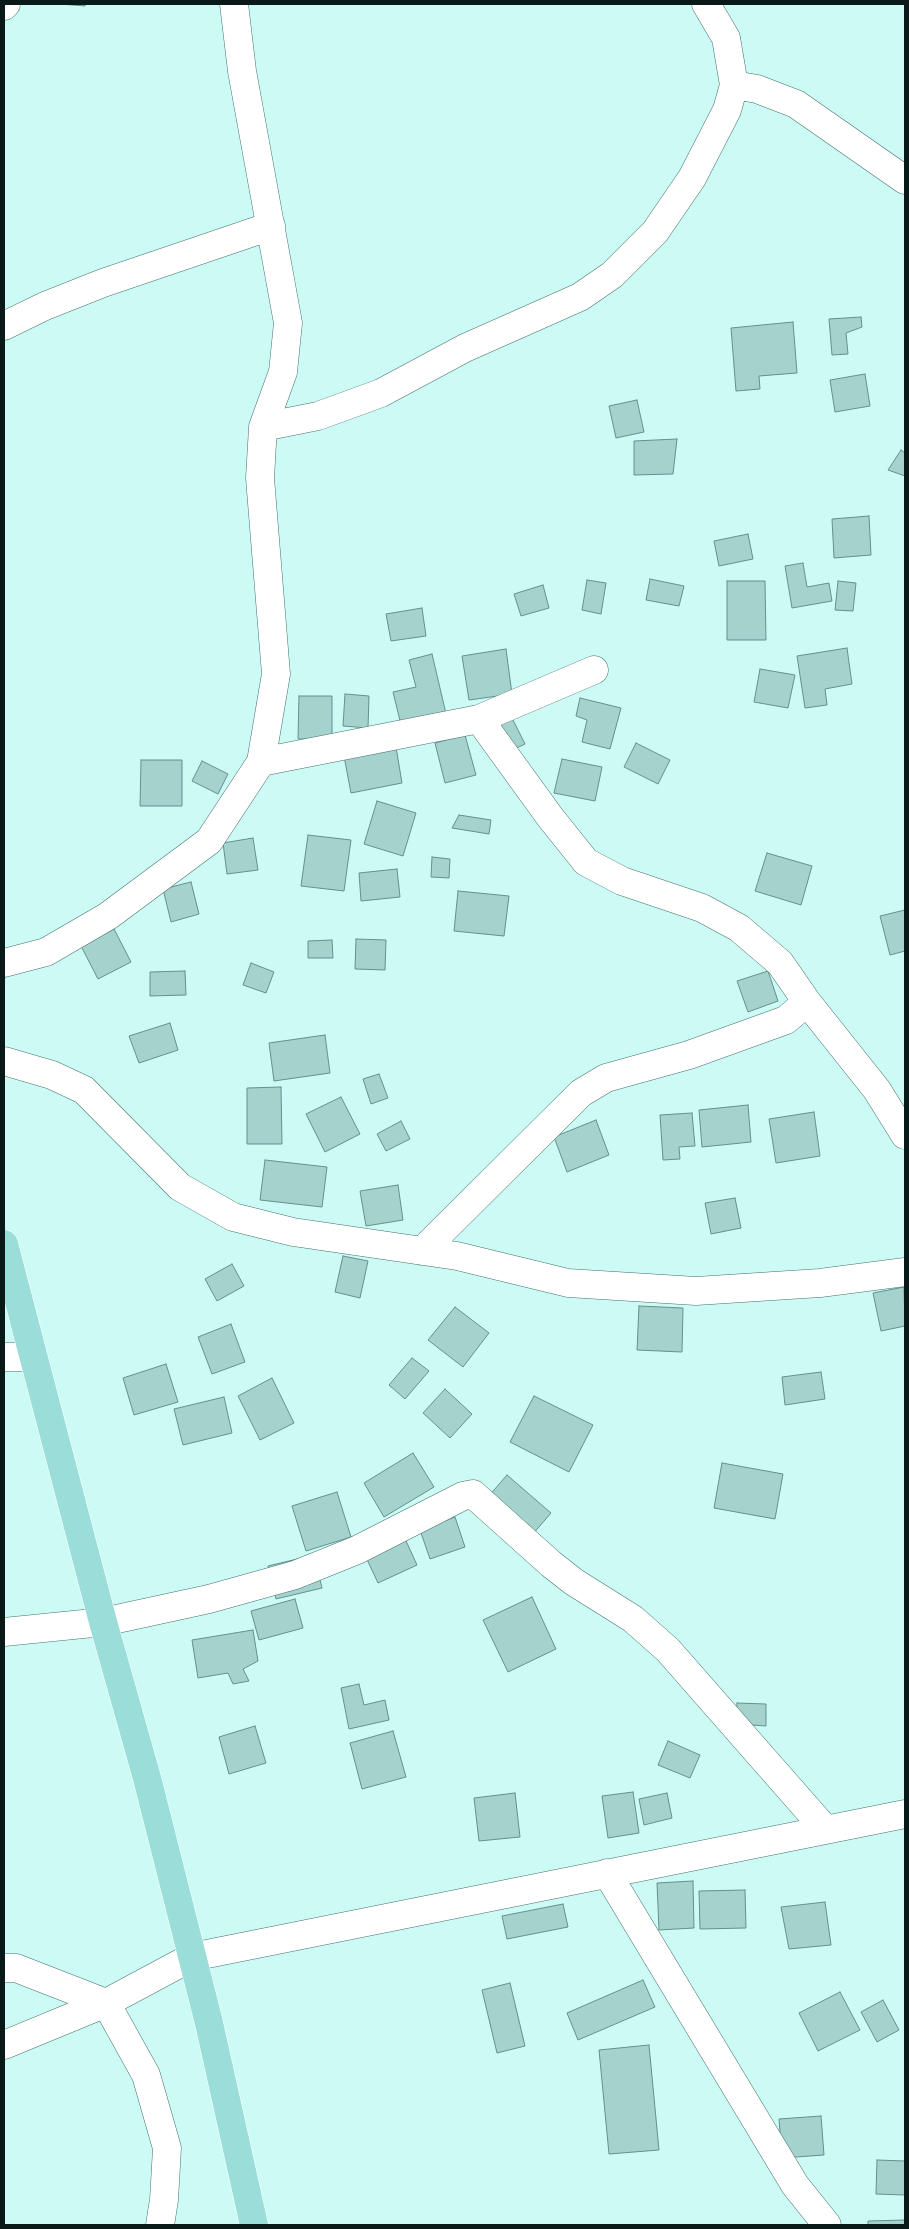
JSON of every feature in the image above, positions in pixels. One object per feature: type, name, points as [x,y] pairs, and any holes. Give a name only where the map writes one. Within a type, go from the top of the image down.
[{"type":"main road","points":[[4,1244],[32,1357],[147,1778],[209,2023],[254,2225]]},
{"type":"street","points":[[4,964],[46,952],[108,916],[209,841],[261,762],[276,674],[260,478],[263,427],[283,372],[288,323],[242,70],[234,4]]},
{"type":"street","points":[[263,427],[318,416],[381,393],[465,348],[580,297],[612,275],[655,232],[692,178],[727,110],[734,85],[726,38],[706,4]]},
{"type":"street","points":[[734,85],[757,89],[796,104],[905,180]]},
{"type":"street","points":[[4,326],[45,306],[95,286],[271,226]]},
{"type":"street","points":[[261,762],[480,719],[594,670]]},
{"type":"street","points":[[480,719],[550,817],[586,862],[622,882],[702,908],[738,928],[780,963],[807,1002],[877,1090],[905,1135]]},
{"type":"street","points":[[422,1251],[581,1093],[606,1078],[689,1055],[786,1020],[807,1002]]},
{"type":"street","points":[[4,1061],[52,1075],[84,1090],[180,1187],[233,1216],[292,1232],[457,1256],[568,1283],[696,1291],[820,1283],[905,1272]]},
{"type":"street","points":[[4,1357],[32,1357]]},
{"type":"street","points":[[4,1632],[103,1622],[209,1599],[295,1575],[357,1550],[463,1496],[473,1494],[551,1564],[574,1582],[633,1619],[668,1650],[825,1830]]},
{"type":"street","points":[[4,2045],[106,2002],[192,1957],[905,1814]]},
{"type":"street","points":[[607,1873],[795,2185],[826,2225]]},
{"type":"street","points":[[4,1968],[16,1968],[106,2002],[146,2075],[167,2148],[164,2200],[160,2225]]},
{"type":"building","points":[[60,4],[86,4],[85,6]]},
{"type":"building","points":[[861,317],[862,327],[846,333],[848,354],[832,355],[829,319]]},
{"type":"building","points":[[793,322],[797,373],[759,376],[760,389],[736,391],[731,328]]},
{"type":"building","points":[[865,374],[870,406],[835,412],[830,380]]},
{"type":"building","points":[[637,400],[644,432],[616,438],[609,406]]},
{"type":"building","points":[[677,439],[673,474],[634,475],[634,441]]},
{"type":"building","points":[[901,450],[905,453],[905,476],[888,470]]},
{"type":"building","points":[[869,516],[871,555],[834,558],[832,519]]},
{"type":"building","points":[[748,534],[753,559],[719,566],[714,541]]},
{"type":"building","points":[[803,563],[807,587],[829,583],[832,601],[792,608],[785,566]]},
{"type":"building","points":[[650,579],[684,586],[679,606],[646,600]]},
{"type":"building","points":[[587,580],[606,583],[601,614],[582,610]]},
{"type":"building","points":[[727,581],[765,581],[766,640],[727,640]]},
{"type":"building","points":[[838,581],[856,583],[853,611],[835,610]]},
{"type":"building","points":[[543,585],[549,608],[521,616],[514,594]]},
{"type":"building","points":[[422,608],[426,636],[391,641],[386,614]]},
{"type":"building","points":[[847,648],[852,684],[825,689],[827,705],[805,708],[797,656]]},
{"type":"building","points":[[506,649],[512,694],[469,700],[462,656]]},
{"type":"building","points":[[432,654],[447,718],[402,729],[393,692],[416,687],[409,660]]},
{"type":"building","points":[[760,669],[795,675],[788,708],[754,702]]},
{"type":"building","points":[[345,694],[369,696],[368,728],[343,726]]},
{"type":"building","points":[[299,696],[332,696],[332,739],[298,739]]},
{"type":"building","points":[[580,698],[621,708],[610,749],[582,742],[587,720],[576,716]]},
{"type":"building","points":[[511,716],[525,744],[506,753],[492,725]]},
{"type":"building","points":[[465,735],[476,775],[445,783],[435,743]]},
{"type":"building","points":[[636,743],[670,760],[658,784],[624,767]]},
{"type":"building","points":[[396,747],[402,783],[351,793],[344,756]]},
{"type":"building","points":[[562,759],[602,767],[595,801],[554,793]]},
{"type":"building","points":[[141,760],[182,760],[182,806],[140,806]]},
{"type":"building","points":[[202,761],[228,774],[218,794],[192,781]]},
{"type":"building","points":[[377,801],[416,813],[403,856],[364,844]]},
{"type":"building","points":[[459,815],[491,820],[489,834],[452,828]]},
{"type":"building","points":[[308,835],[351,840],[344,891],[301,886]]},
{"type":"building","points":[[253,838],[258,870],[227,874],[223,843]]},
{"type":"building","points":[[767,853],[812,866],[801,905],[755,891]]},
{"type":"building","points":[[432,857],[450,859],[449,878],[431,877]]},
{"type":"building","points":[[397,869],[400,897],[361,901],[359,873]]},
{"type":"building","points":[[191,882],[199,914],[171,922],[163,889]]},
{"type":"building","points":[[458,891],[509,896],[504,936],[454,931]]},
{"type":"building","points":[[905,910],[905,951],[890,955],[880,916]]},
{"type":"building","points":[[114,929],[131,962],[98,979],[81,946]]},
{"type":"building","points":[[356,939],[386,940],[385,970],[355,969]]},
{"type":"building","points":[[332,940],[333,958],[308,958],[308,941]]},
{"type":"building","points":[[251,963],[274,972],[266,993],[243,985]]},
{"type":"building","points":[[185,971],[186,995],[150,996],[150,972]]},
{"type":"building","points":[[768,971],[778,1001],[748,1012],[737,981]]},
{"type":"building","points":[[170,1023],[178,1050],[139,1063],[129,1036]]},
{"type":"building","points":[[325,1035],[330,1073],[274,1081],[269,1043]]},
{"type":"building","points":[[379,1074],[388,1098],[371,1104],[363,1079]]},
{"type":"building","points":[[281,1087],[282,1144],[247,1144],[247,1088]]},
{"type":"building","points":[[341,1097],[360,1134],[325,1152],[306,1114]]},
{"type":"building","points":[[748,1105],[751,1142],[702,1147],[699,1110]]},
{"type":"building","points":[[814,1112],[820,1156],[776,1163],[769,1119]]},
{"type":"building","points":[[692,1113],[695,1146],[679,1147],[680,1159],[663,1160],[660,1115]]},
{"type":"building","points":[[596,1120],[609,1155],[567,1172],[554,1137]]},
{"type":"building","points":[[401,1121],[410,1139],[386,1151],[377,1134]]},
{"type":"building","points":[[265,1160],[327,1167],[322,1207],[260,1200]]},
{"type":"building","points":[[398,1185],[403,1220],[366,1226],[360,1191]]},
{"type":"building","points":[[735,1198],[741,1228],[711,1234],[705,1203]]},
{"type":"building","points":[[343,1256],[368,1261],[360,1298],[335,1292]]},
{"type":"building","points":[[232,1264],[244,1286],[217,1301],[205,1279]]},
{"type":"building","points":[[904,1287],[905,1326],[881,1331],[873,1293]]},
{"type":"building","points":[[639,1306],[683,1308],[682,1352],[637,1350]]},
{"type":"building","points":[[455,1307],[489,1333],[463,1367],[428,1340]]},
{"type":"building","points":[[231,1324],[245,1362],[212,1374],[198,1337]]},
{"type":"building","points":[[412,1358],[429,1371],[405,1399],[389,1385]]},
{"type":"building","points":[[166,1364],[178,1402],[134,1415],[123,1378]]},
{"type":"building","points":[[821,1372],[825,1399],[785,1405],[782,1377]]},
{"type":"building","points":[[272,1378],[294,1423],[260,1440],[238,1396]]},
{"type":"building","points":[[445,1389],[472,1414],[450,1438],[423,1413]]},
{"type":"building","points":[[534,1396],[593,1425],[569,1472],[510,1442]]},
{"type":"building","points":[[224,1397],[232,1433],[183,1445],[174,1409]]},
{"type":"building","points":[[413,1453],[434,1487],[384,1517],[364,1483]]},
{"type":"building","points":[[722,1463],[783,1474],[775,1519],[714,1508]]},
{"type":"building","points":[[507,1475],[551,1513],[532,1535],[488,1497]]},
{"type":"building","points":[[337,1492],[351,1537],[306,1551],[292,1506]]},
{"type":"building","points":[[455,1517],[465,1547],[430,1559],[420,1530]]},
{"type":"building","points":[[402,1532],[417,1565],[378,1583],[363,1551]]},
{"type":"building","points":[[314,1555],[322,1588],[276,1599],[268,1566]]},
{"type":"building","points":[[532,1597],[556,1649],[508,1672],[483,1620]]},
{"type":"building","points":[[295,1599],[303,1628],[259,1640],[251,1611]]},
{"type":"building","points":[[253,1630],[258,1661],[243,1669],[249,1681],[233,1684],[228,1673],[198,1678],[192,1640]]},
{"type":"building","points":[[359,1684],[364,1705],[385,1700],[389,1720],[349,1729],[341,1688]]},
{"type":"building","points":[[737,1703],[766,1704],[766,1726],[736,1724]]},
{"type":"building","points":[[255,1726],[266,1763],[229,1774],[219,1737]]},
{"type":"building","points":[[393,1731],[406,1777],[362,1789],[350,1743]]},
{"type":"building","points":[[668,1741],[700,1755],[690,1778],[658,1765]]},
{"type":"building","points":[[633,1792],[639,1833],[608,1838],[602,1796]]},
{"type":"building","points":[[515,1793],[520,1837],[479,1841],[474,1798]]},
{"type":"building","points":[[667,1793],[672,1818],[644,1825],[639,1799]]},
{"type":"building","points":[[693,1881],[694,1928],[659,1930],[657,1883]]},
{"type":"building","points":[[745,1890],[746,1928],[700,1929],[699,1891]]},
{"type":"building","points":[[825,1902],[831,1945],[789,1949],[781,1907]]},
{"type":"building","points":[[563,1904],[568,1927],[507,1939],[502,1916]]},
{"type":"building","points":[[643,1980],[655,2007],[578,2040],[567,2013]]},
{"type":"building","points":[[510,1983],[525,2046],[497,2053],[482,1990]]},
{"type":"building","points":[[840,1992],[860,2030],[818,2051],[799,2013]]},
{"type":"building","points":[[883,2000],[899,2030],[877,2042],[861,2012]]},
{"type":"building","points":[[649,2045],[659,2150],[609,2154],[599,2050]]},
{"type":"building","points":[[821,2116],[824,2155],[782,2158],[779,2119]]},
{"type":"building","points":[[877,2160],[905,2161],[905,2195],[876,2194]]},
{"type":"building","points":[[905,2220],[905,2225],[868,2225],[868,2221]]}]
